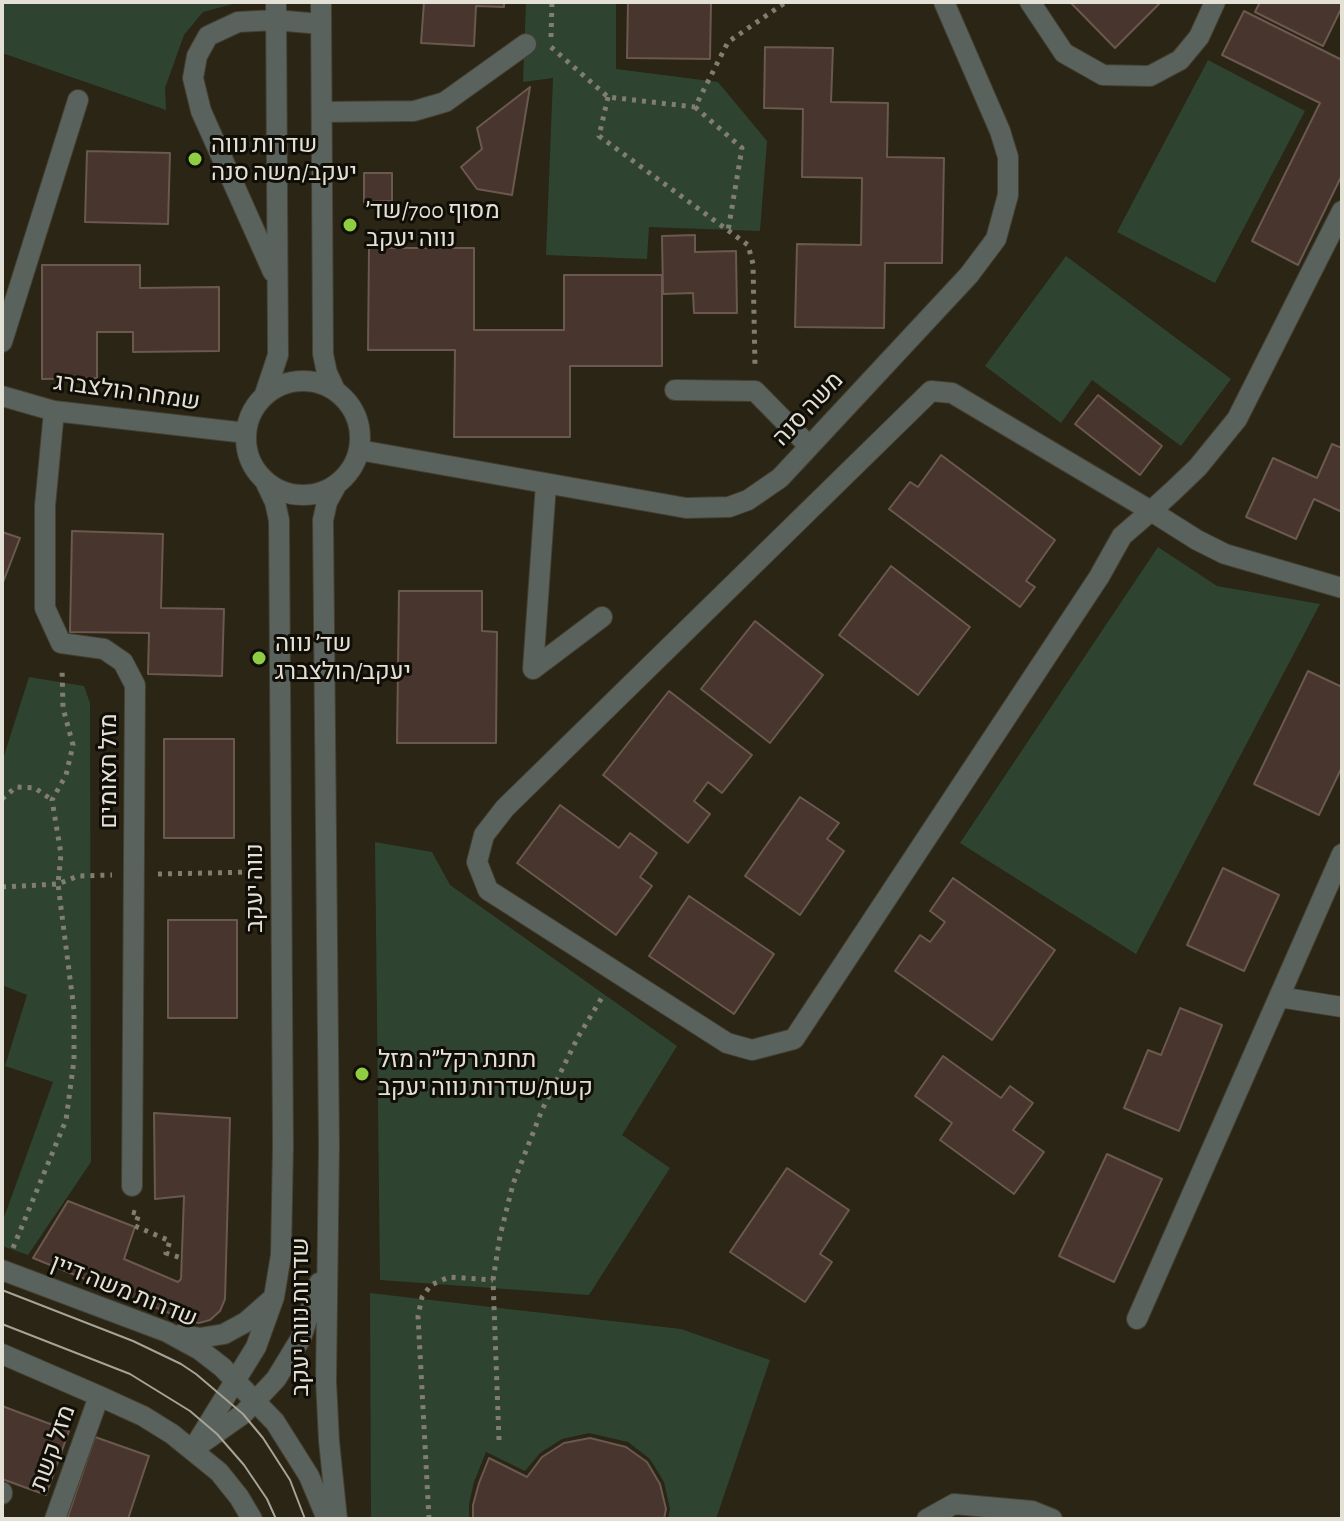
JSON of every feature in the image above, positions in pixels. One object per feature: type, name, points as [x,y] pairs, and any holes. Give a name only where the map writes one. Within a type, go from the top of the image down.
[{"type":"street","points":[[321,2],[323,354],[335,390]]},
{"type":"street","name":"משה סנה","points":[[359,450],[686,508],[729,507],[748,500],[780,478],[969,275],[996,239],[1008,195],[1008,157],[1000,131],[944,2]]},
{"type":"street","points":[[1030,2],[1064,53],[1103,75],[1150,76],[1180,60],[1199,37],[1215,2]]},
{"type":"street","points":[[277,282],[201,111],[193,78],[197,56],[208,36],[238,22],[276,11],[321,24]]},
{"type":"street","points":[[265,394],[278,355],[276,11]]},
{"type":"street","points":[[322,112],[414,111],[445,102],[526,44]]},
{"type":"street","points":[[2,342],[78,100]]},
{"type":"street","points":[[1342,211],[1237,419],[1198,467],[1151,511],[1122,536],[1099,577],[794,1039],[752,1050],[727,1043],[488,890],[477,862],[484,835],[505,808],[931,391],[952,393],[1151,511],[1225,554],[1342,588]]},
{"type":"street","points":[[328,1219],[323,520],[327,502],[337,484],[351,469],[359,450],[357,420],[351,406],[335,390],[321,383],[299,380],[278,385],[265,394],[251,411],[246,448],[251,463],[265,481],[285,493],[300,495],[316,494],[337,484]]},
{"type":"street","points":[[675,390],[755,391],[809,446]]},
{"type":"street","name":"שמחה הולצברג","points":[[2,396],[54,411],[246,433]]},
{"type":"street","points":[[54,411],[45,506],[45,608],[61,643]]},
{"type":"street","name":"נווה יעקב","points":[[265,481],[279,520],[283,1160],[281,1255],[274,1297]]},
{"type":"street","points":[[546,484],[533,669],[602,617]]},
{"type":"street","name":"מזל תאומים","points":[[61,643],[104,649],[123,662],[135,685],[132,1186]]},
{"type":"street","points":[[1137,1319],[1342,854]]},
{"type":"street","points":[[1279,997],[1342,1007]]},
{"type":"street","name":"שדרות נווה יעקב","points":[[193,1449],[257,1401],[285,1367],[308,1321],[321,1276],[328,1219]]},
{"type":"street","name":"שדרות נווה יעקב","points":[[328,1219],[326,1391],[337,1519]]},
{"type":"street","name":"שדרות משה דיין","points":[[3,1270],[167,1332],[200,1350],[257,1401]]},
{"type":"street","points":[[167,1332],[200,1338],[224,1334],[246,1322],[274,1297]]},
{"type":"street","name":"שדרות נווה יעקב","points":[[193,1449],[256,1347],[274,1297]]},
{"type":"street","points":[[2,1354],[143,1416],[193,1449],[227,1482],[252,1519]]},
{"type":"street","name":"מזל קשת","points":[[55,1519],[99,1396]]},
{"type":"street","name":"שדרות נווה יעקב","points":[[257,1401],[292,1447],[327,1519]]},
{"type":"street","points":[[927,1519],[954,1504],[1032,1511],[1052,1519]]},
{"type":"path","points":[[552,2],[551,49],[608,97],[695,107],[742,148],[728,231]]},
{"type":"path","points":[[695,107],[728,42],[786,2]]},
{"type":"path","points":[[608,97],[599,136],[748,245],[753,264],[755,391]]},
{"type":"path","points":[[3,1270],[66,1120],[74,1060],[74,1010],[58,884],[61,854],[52,800],[66,775],[73,745],[63,708],[61,643]]},
{"type":"path","points":[[2,799],[16,787],[35,788],[52,800]]},
{"type":"path","points":[[2,887],[58,884],[78,876],[281,871]]},
{"type":"path","points":[[499,1440],[493,1280],[513,1184],[542,1110],[578,1037],[617,973]]},
{"type":"path","points":[[126,1211],[139,1214],[135,1226],[170,1241],[166,1253],[181,1258]]},
{"type":"path","points":[[429,1519],[418,1316],[422,1297],[431,1285],[449,1277],[493,1280]]},
{"type":"green space","points":[[2,2],[240,2],[203,12],[184,35],[165,88],[166,110],[2,53]]},
{"type":"green space","points":[[526,2],[616,2],[616,69],[718,82],[767,141],[760,231],[649,227],[647,259],[546,255],[553,78],[523,82]]},
{"type":"green space","points":[[1208,60],[1305,111],[1215,283],[1117,232]]},
{"type":"green space","points":[[1066,256],[1231,379],[1181,446],[1092,380],[1061,423],[985,366]]},
{"type":"green space","points":[[1158,547],[1217,586],[1320,604],[1136,954],[960,843]]},
{"type":"green space","points":[[29,677],[84,686],[90,703],[91,1162],[28,1255],[2,1246],[2,1223],[53,1082],[5,1066],[27,995],[2,985],[2,762]]},
{"type":"green space","points":[[375,842],[432,852],[450,885],[677,1046],[622,1135],[670,1168],[589,1295],[380,1280]]},
{"type":"green space","points":[[370,1293],[681,1329],[770,1360],[716,1519],[668,1519],[670,1509],[664,1482],[650,1459],[628,1442],[589,1433],[562,1439],[540,1453],[525,1471],[486,1452],[474,1482],[469,1519],[371,1519]]},
{"type":"building","points":[[424,2],[504,2],[504,7],[476,6],[474,46],[421,43]]},
{"type":"building","points":[[628,2],[711,2],[710,59],[627,58]]},
{"type":"building","points":[[1070,2],[1159,2],[1160,3],[1115,48]]},
{"type":"building","points":[[1260,2],[1342,2],[1342,7],[1323,46],[1255,12]]},
{"type":"building","points":[[1244,11],[1342,60],[1342,175],[1298,265],[1252,241],[1320,103],[1222,55]]},
{"type":"building","points":[[765,47],[833,48],[831,102],[888,103],[887,157],[944,158],[942,263],[885,263],[884,328],[795,327],[797,244],[861,245],[862,178],[802,177],[803,109],[764,108]]},
{"type":"building","points":[[530,87],[512,195],[477,189],[461,167],[482,149],[477,128]]},
{"type":"building","points":[[87,151],[170,153],[168,224],[85,222]]},
{"type":"building","points":[[364,173],[392,173],[392,201],[364,202]]},
{"type":"building","points":[[695,235],[695,252],[736,251],[737,313],[694,313],[693,293],[663,294],[662,236]]},
{"type":"building","points":[[369,248],[474,248],[474,330],[564,330],[564,275],[662,275],[662,366],[570,366],[570,437],[454,437],[455,350],[368,350]]},
{"type":"building","points":[[42,265],[140,265],[140,288],[219,287],[219,351],[133,352],[133,332],[97,332],[97,378],[42,379]]},
{"type":"building","points":[[1098,395],[1162,446],[1140,475],[1075,424]]},
{"type":"building","points":[[1332,444],[1342,448],[1342,512],[1314,499],[1296,539],[1246,517],[1273,458],[1317,478]]},
{"type":"building","points":[[941,455],[1055,540],[1026,581],[1035,587],[1020,607],[889,509],[910,482],[918,487]]},
{"type":"building","points":[[72,531],[163,534],[161,608],[224,609],[222,676],[148,674],[149,633],[70,632]]},
{"type":"building","points":[[2,532],[20,538],[2,585]]},
{"type":"building","points":[[891,566],[970,627],[918,695],[839,635]]},
{"type":"building","points":[[399,591],[482,591],[482,631],[497,632],[496,743],[397,743]]},
{"type":"building","points":[[755,621],[823,675],[770,743],[701,689]]},
{"type":"building","points":[[1308,671],[1342,687],[1342,767],[1319,815],[1254,784]]},
{"type":"building","points":[[669,691],[752,755],[722,793],[708,782],[694,801],[710,814],[688,843],[603,775]]},
{"type":"building","points":[[164,739],[234,739],[234,838],[164,838]]},
{"type":"building","points":[[800,797],[839,823],[827,839],[844,851],[800,915],[745,876]]},
{"type":"building","points":[[560,805],[619,848],[630,833],[657,853],[640,877],[652,886],[616,935],[517,863]]},
{"type":"building","points":[[1223,868],[1279,895],[1244,971],[1187,945]]},
{"type":"building","points":[[953,878],[1055,950],[992,1040],[895,971],[920,935],[930,942],[945,922],[930,911]]},
{"type":"building","points":[[689,896],[774,954],[734,1014],[649,956]]},
{"type":"building","points":[[168,920],[237,920],[237,1018],[168,1018]]},
{"type":"building","points":[[1180,1008],[1222,1025],[1179,1131],[1124,1108],[1148,1050],[1161,1055]]},
{"type":"building","points":[[943,1056],[1001,1098],[1010,1086],[1033,1103],[1013,1130],[1044,1152],[1014,1194],[940,1140],[952,1123],[915,1096]]},
{"type":"building","points":[[154,1113],[230,1118],[225,1299],[220,1311],[210,1320],[199,1323],[33,1258],[68,1201],[135,1227],[124,1259],[178,1282],[181,1279],[184,1196],[155,1199]]},
{"type":"building","points":[[1107,1154],[1162,1179],[1114,1282],[1059,1256]]},
{"type":"building","points":[[787,1168],[849,1210],[820,1254],[832,1262],[805,1302],[730,1252]]},
{"type":"building","points":[[2,1406],[69,1431],[46,1495],[2,1479]]},
{"type":"building","points":[[95,1437],[149,1456],[128,1519],[67,1519]]},
{"type":"building","points":[[590,1438],[626,1447],[647,1462],[660,1484],[666,1509],[664,1519],[473,1519],[473,1505],[489,1458],[527,1477],[542,1457],[564,1443]]},
{"type":"tram line","points":[[2,1290],[133,1341],[196,1374],[243,1414],[263,1438],[290,1480],[305,1519]]},
{"type":"tram line","points":[[2,1324],[130,1374],[190,1411],[217,1434],[244,1465],[267,1499],[276,1519]]},
{"type":"place","name":"שדרות נווה יעקב/משה סנה","points":[[195,159]]},
{"type":"place","name":"מסוף 700/שד׳ נווה יעקב","points":[[350,225]]},
{"type":"place","name":"שד׳ נווה יעקב/הולצברג","points":[[259,658]]},
{"type":"place","name":"תחנת רקל״ה מזל קשת/שדרות נווה יעקב","points":[[362,1074]]}]
